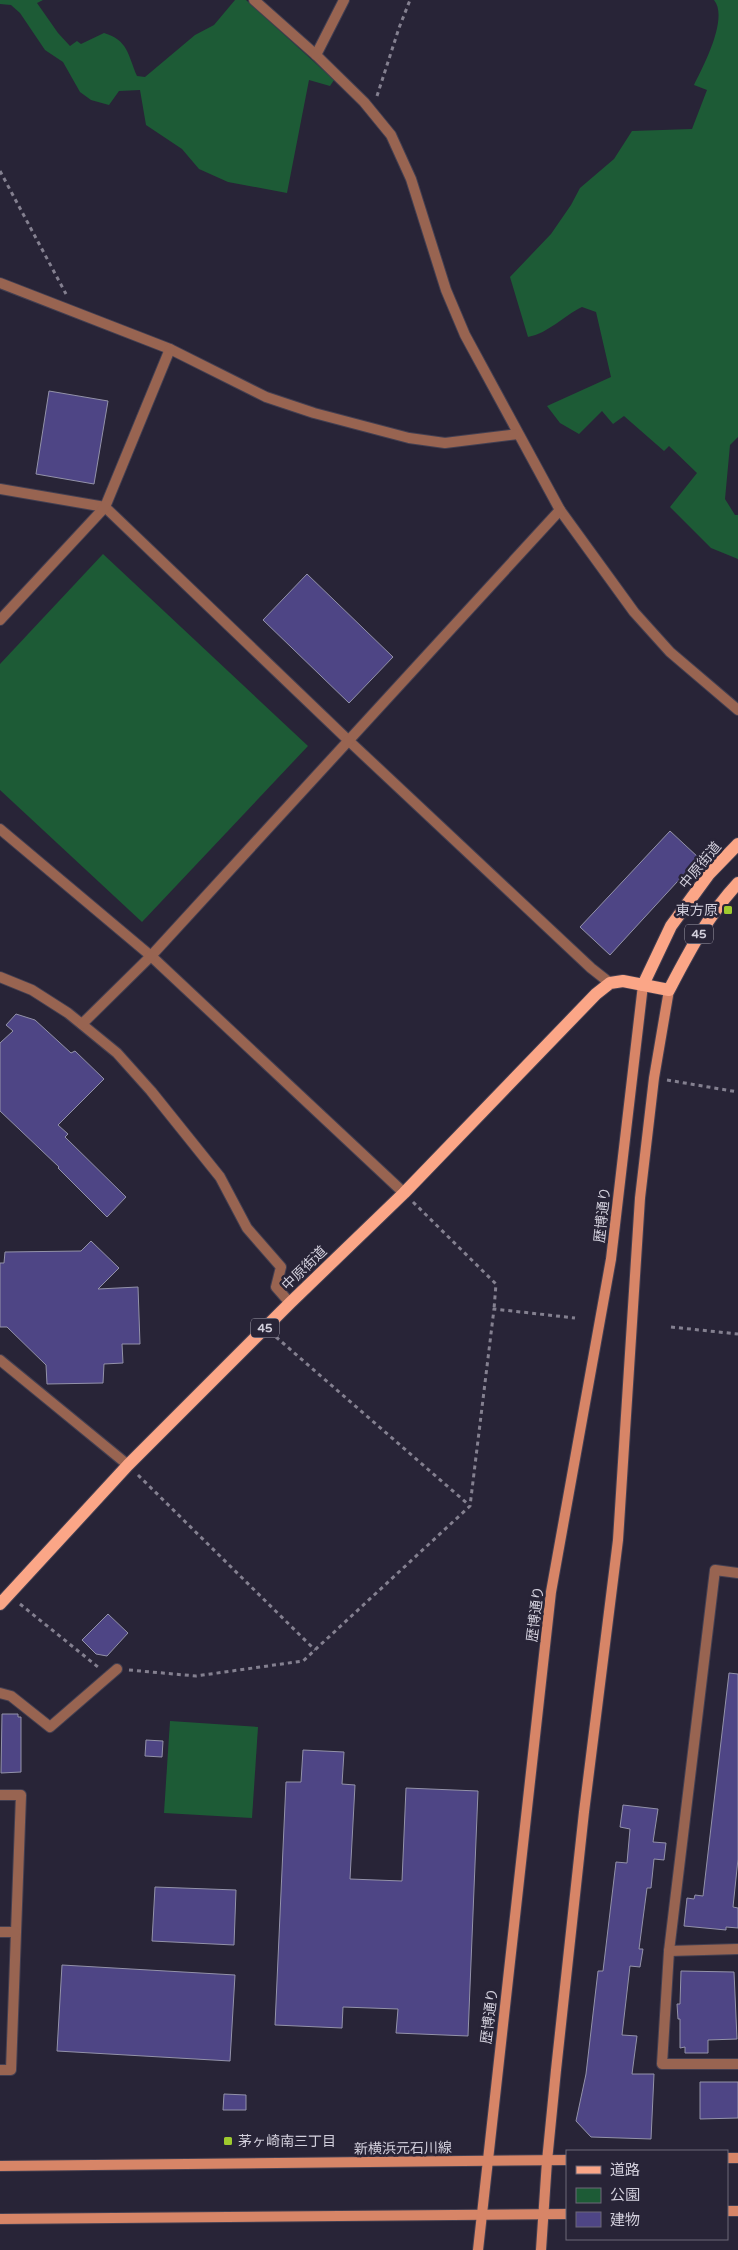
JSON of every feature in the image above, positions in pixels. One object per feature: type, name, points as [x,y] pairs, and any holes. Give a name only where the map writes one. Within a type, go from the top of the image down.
[{"type":"main road","name":"中原街道","points":[[643,984],[671,926],[709,874],[738,844]]},
{"type":"main road","name":"45","points":[[669,990],[696,939],[723,900],[738,883]]},
{"type":"main road","points":[[610,983],[623,981],[669,990]]},
{"type":"main road","name":"中原街道","points":[[4,1599],[128,1465],[290,1303],[404,1193],[596,994],[610,983]]},
{"type":"street","points":[[254,0],[316,55],[368,106],[391,135],[411,179],[446,290],[465,334],[560,510],[634,612],[670,652],[738,710]]},
{"type":"street","points":[[316,55],[344,0]]},
{"type":"street","points":[[0,283],[170,349],[266,396],[314,413],[408,438],[445,443],[518,434]]},
{"type":"street","points":[[0,620],[105,507],[170,349]]},
{"type":"street","points":[[0,489],[105,507],[348,740],[591,968],[610,983]]},
{"type":"street","points":[[82,1024],[151,956],[560,510]]},
{"type":"street","points":[[0,829],[151,956],[404,1193]]},
{"type":"street","points":[[0,977],[32,990],[68,1013],[117,1052],[151,1090],[220,1176],[247,1228],[281,1267],[276,1286],[290,1303]]},
{"type":"street","name":"歴博通り","points":[[478,2250],[552,1592],[611,1259],[643,984]]},
{"type":"street","points":[[541,2250],[547,2161],[584,1812],[618,1540],[640,1198],[654,1078],[669,990]]},
{"type":"street","points":[[0,1360],[128,1465]]},
{"type":"street","points":[[738,1573],[715,1570],[669,1951],[662,2064],[738,2064]]},
{"type":"street","points":[[0,1693],[11,1696],[50,1727],[117,1669]]},
{"type":"street","points":[[0,1795],[21,1795],[11,2070],[0,2070]]},
{"type":"street","points":[[0,1932],[15,1932]]},
{"type":"street","points":[[669,1951],[738,1949]]},
{"type":"street","name":"新横浜元石川線","points":[[0,2166],[566,2160]]},
{"type":"street","points":[[0,2219],[566,2214]]},
{"type":"path","points":[[368,106],[379,94],[399,28],[410,0]]},
{"type":"path","points":[[0,171],[77,314]]},
{"type":"path","points":[[654,1078],[738,1092]]},
{"type":"path","points":[[4,1599],[96,1667],[196,1676],[303,1661],[470,1506],[496,1284],[404,1193]]},
{"type":"path","points":[[494,1309],[574,1318]]},
{"type":"path","points":[[671,1327],[738,1334]]},
{"type":"path","points":[[265,1328],[470,1506]]},
{"type":"path","points":[[128,1465],[316,1650]]},
{"type":"green space","points":[[0,0],[43,0],[37,3],[58,33],[70,46],[77,41],[81,44],[104,33],[112,36],[123,44],[137,76],[145,77],[195,35],[214,25],[235,0],[246,0],[334,80],[330,86],[309,80],[287,193],[228,182],[199,169],[182,149],[146,125],[140,90],[119,91],[109,105],[91,100],[80,92],[63,62],[45,50],[20,13],[11,5],[0,4]]},
{"type":"green space","points":[[714,0],[738,0],[738,437],[730,445],[725,499],[735,515],[738,515],[738,559],[711,548],[670,507],[697,473],[669,446],[664,451],[624,416],[613,424],[602,411],[579,434],[560,423],[547,406],[611,377],[596,312],[582,307],[543,332],[528,337],[510,277],[551,234],[580,188],[614,159],[632,131],[692,129],[707,90],[694,85],[717,30],[718,8]]},
{"type":"green space","points":[[103,554],[308,746],[142,922],[0,790],[0,664]]},
{"type":"green space","points":[[170,1721],[258,1727],[252,1818],[164,1813]]},
{"type":"building","points":[[49,391],[108,401],[94,484],[36,474]]},
{"type":"building","points":[[307,574],[393,657],[349,703],[263,620]]},
{"type":"building","points":[[670,831],[699,858],[610,955],[580,927]]},
{"type":"building","points":[[16,1014],[35,1020],[71,1053],[75,1051],[104,1079],[58,1125],[68,1134],[65,1137],[126,1197],[107,1217],[59,1167],[0,1111],[0,1043],[13,1031],[6,1025]]},
{"type":"building","points":[[91,1241],[119,1268],[98,1289],[138,1287],[140,1344],[122,1344],[123,1363],[104,1364],[103,1383],[47,1384],[46,1365],[7,1327],[0,1327],[0,1263],[4,1263],[5,1252],[81,1251]]},
{"type":"building","points":[[108,1614],[128,1633],[107,1656],[96,1654],[82,1640]]},
{"type":"building","points":[[729,1673],[738,1674],[738,1859],[733,1907],[738,1908],[738,1928],[726,1927],[726,1930],[684,1926],[687,1898],[694,1899],[695,1895],[703,1896]]},
{"type":"building","points":[[2,1714],[18,1714],[18,1717],[21,1717],[21,1772],[1,1773]]},
{"type":"building","points":[[146,1740],[163,1741],[162,1757],[145,1756]]},
{"type":"building","points":[[303,1750],[344,1752],[342,1784],[355,1785],[350,1879],[402,1881],[406,1788],[478,1791],[468,2036],[396,2033],[398,2009],[343,2007],[342,2028],[275,2025],[286,1782],[301,1782]]},
{"type":"building","points":[[623,1805],[658,1809],[653,1842],[666,1843],[664,1860],[654,1859],[651,1888],[647,1888],[639,1949],[643,1949],[640,1967],[630,1966],[622,2035],[637,2036],[632,2074],[654,2074],[651,2139],[591,2137],[576,2121],[586,2074],[598,1971],[603,1971],[616,1862],[627,1863],[630,1829],[620,1827]]},
{"type":"building","points":[[155,1887],[236,1890],[234,1945],[152,1941]]},
{"type":"building","points":[[62,1965],[235,1975],[230,2061],[57,2051]]},
{"type":"building","points":[[681,1971],[734,1972],[737,2039],[708,2040],[708,2053],[685,2053],[685,2047],[680,2048],[680,2019],[678,2019],[677,2004],[680,2004]]},
{"type":"building","points":[[700,2082],[738,2082],[738,2118],[700,2119]]},
{"type":"building","points":[[224,2094],[246,2095],[246,2110],[223,2110]]},
{"type":"place","name":"東方原","points":[[728,910]]},
{"type":"place","name":"茅ヶ崎南三丁目","points":[[228,2141]]}]
